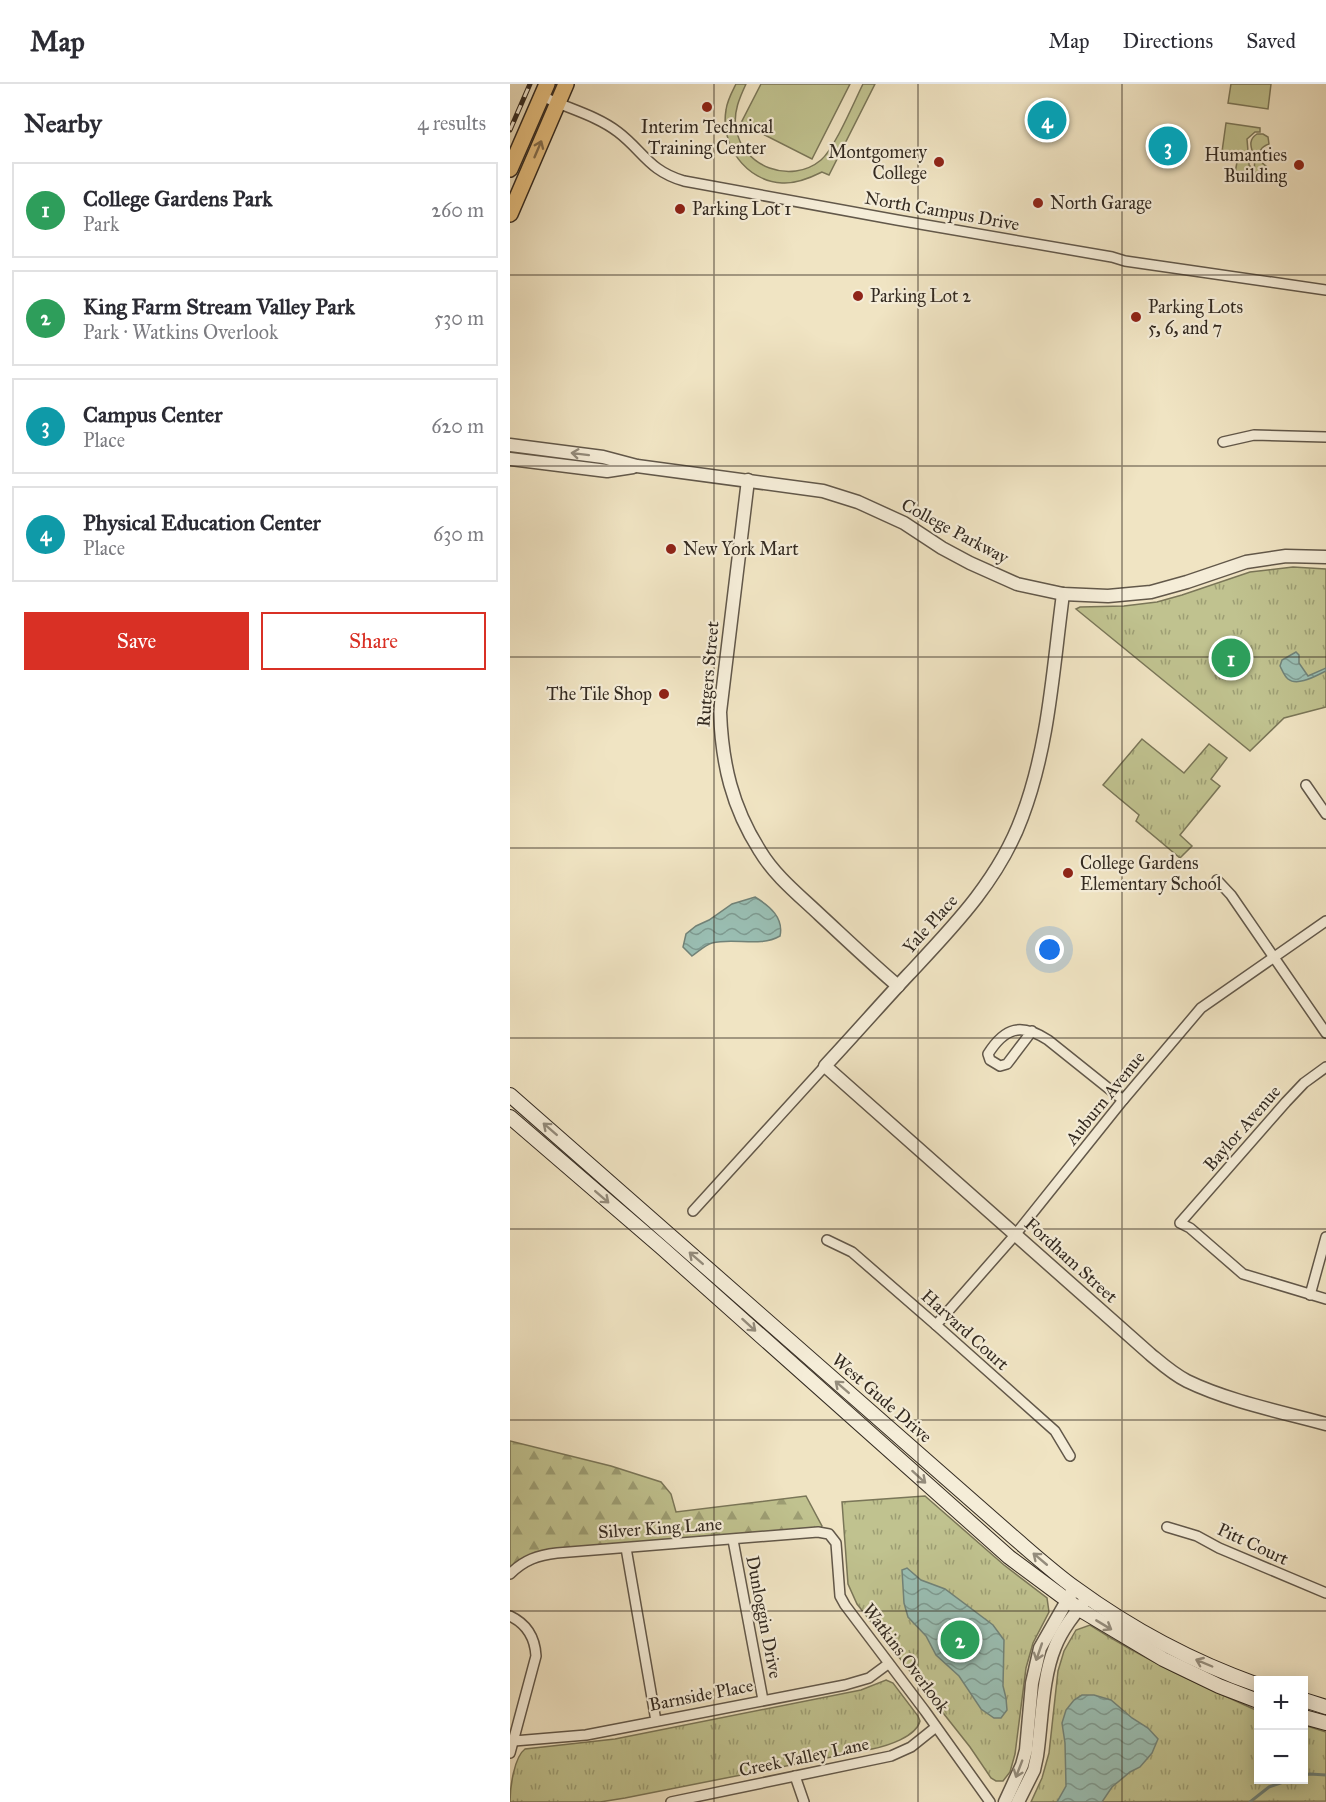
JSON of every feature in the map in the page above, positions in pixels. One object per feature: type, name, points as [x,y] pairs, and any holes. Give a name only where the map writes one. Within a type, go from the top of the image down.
[{"type":"main road","points":[[512,208],[566,84]]},
{"type":"main road","points":[[510,169],[544,90]]},
{"type":"main road","name":"West Gude Drive","points":[[510,1095],[1011,1535],[1075,1588],[1143,1632],[1195,1659],[1254,1683]]},
{"type":"main road","name":"West Gude Drive","points":[[510,1117],[661,1247],[1009,1557],[1073,1605],[1162,1659],[1254,1699]]},
{"type":"main road","points":[[1308,1701],[1326,1707]]},
{"type":"main road","points":[[1308,1718],[1326,1723]]},
{"type":"street","name":"North Campus Drive","points":[[544,90],[557,104],[602,122],[618,132],[659,171],[684,181],[1125,261],[1326,290]]},
{"type":"street","points":[[1223,442],[1254,435],[1326,437]]},
{"type":"street","name":"College Parkway","points":[[510,445],[603,457],[637,466],[823,491],[858,502],[904,523],[942,548],[1017,584],[1063,594],[1108,596],[1151,591],[1187,582],[1246,562],[1286,556],[1326,556]]},
{"type":"street","name":"College Parkway","points":[[510,459],[607,471],[637,466]]},
{"type":"street","name":"Rutgers Street","points":[[748,480],[720,712],[721,746],[730,787],[738,810],[760,852],[773,868],[799,896],[898,986]]},
{"type":"street","name":"Yale Place","points":[[693,1211],[958,922],[982,892],[1002,860],[1022,819],[1035,779],[1043,743],[1063,594]]},
{"type":"street","points":[[1306,785],[1326,814]]},
{"type":"street","points":[[1217,880],[1231,895],[1326,1033]]},
{"type":"street","name":"Auburn Avenue","points":[[936,1325],[1015,1234],[1201,1008],[1326,921]]},
{"type":"street","points":[[1032,1032],[1007,1064],[1000,1066],[990,1060],[988,1054],[1005,1034],[1025,1029],[1032,1032],[1048,1040],[1123,1100]]},
{"type":"street","name":"Fordham Street","points":[[825,1066],[1173,1373],[1215,1393],[1326,1424]]},
{"type":"street","name":"Baylor Avenue","points":[[1310,1295],[1243,1275],[1190,1228],[1180,1222],[1286,1102],[1304,1083],[1326,1067]]},
{"type":"street","points":[[1326,1237],[1310,1295],[1326,1299]]},
{"type":"street","name":"Harvard Court","points":[[827,1240],[852,1252],[936,1325],[1055,1431],[1070,1456]]},
{"type":"street","name":"Pitt Court","points":[[1167,1527],[1197,1536],[1219,1548],[1326,1593]]},
{"type":"street","name":"Silver King Lane","points":[[510,1574],[522,1563],[543,1555],[818,1532]]},
{"type":"street","name":"Watkins Overlook","points":[[818,1532],[828,1534],[836,1543],[840,1596],[845,1605],[990,1802]]},
{"type":"street","name":"Dunloggin Drive","points":[[733,1540],[763,1700]]},
{"type":"street","points":[[626,1548],[656,1721]]},
{"type":"street","points":[[1018,1802],[1034,1770],[1048,1665],[1073,1605],[1075,1588]]},
{"type":"street","points":[[1005,1802],[1026,1750],[1032,1683],[1040,1648],[1073,1605],[1088,1597]]},
{"type":"street","points":[[510,1616],[529,1631],[534,1641],[536,1656],[510,1753]]},
{"type":"street","name":"Barnside Place","points":[[514,1741],[586,1735],[864,1681],[888,1664]]},
{"type":"street","name":"Creek Valley Lane","points":[[674,1802],[900,1753],[936,1727]]},
{"type":"street","points":[[795,1776],[804,1802]]},
{"type":"green space","points":[[736,84],[746,84],[735,116],[740,142],[758,162],[769,168],[796,171],[821,160],[838,135],[863,84],[875,84],[829,175],[822,172],[803,180],[782,183],[757,176],[738,159],[732,148],[725,123],[726,110]]},
{"type":"green space","points":[[761,84],[850,84],[812,159],[741,123]]},
{"type":"green space","points":[[1231,84],[1271,84],[1268,109],[1228,103]]},
{"type":"green space","points":[[1226,123],[1260,128],[1260,132],[1255,132],[1247,139],[1249,165],[1252,168],[1247,173],[1235,173],[1237,162],[1221,159]]},
{"type":"green space","points":[[1257,134],[1268,137],[1269,144],[1260,151],[1259,155],[1260,161],[1267,167],[1257,173],[1253,172],[1255,166],[1251,142]]},
{"type":"green space","points":[[1293,567],[1326,569],[1326,707],[1284,718],[1250,751],[1076,609],[1157,602],[1250,572]]},
{"type":"green space","points":[[1142,739],[1184,773],[1209,744],[1227,758],[1211,779],[1220,786],[1180,835],[1192,846],[1180,858],[1136,821],[1139,815],[1103,785]]},
{"type":"green space","points":[[510,1441],[611,1466],[661,1482],[671,1494],[676,1512],[806,1496],[822,1526],[818,1532],[557,1553],[510,1574]]},
{"type":"green space","points":[[925,1496],[1004,1565],[1047,1598],[1049,1612],[1033,1643],[1026,1668],[1015,1754],[1010,1772],[1003,1781],[991,1778],[970,1747],[857,1604],[848,1584],[842,1502]]},
{"type":"green space","points":[[1090,1625],[1151,1660],[1254,1709],[1254,1784],[1308,1784],[1308,1726],[1326,1732],[1326,1801],[1031,1802],[1042,1778],[1049,1753],[1058,1671],[1064,1651],[1076,1630]]},
{"type":"green space","points":[[886,1680],[893,1683],[920,1721],[913,1732],[885,1746],[600,1802],[510,1802],[515,1766],[525,1749],[615,1739],[861,1690]]},
{"type":"water","points":[[1296,652],[1299,655],[1299,663],[1308,676],[1326,668],[1326,671],[1302,681],[1288,679],[1280,666],[1282,660]]},
{"type":"water","points":[[755,897],[775,913],[780,924],[780,936],[772,940],[755,942],[712,943],[692,956],[683,947],[686,934],[696,926],[732,904]]},
{"type":"water","points":[[907,1568],[921,1580],[945,1589],[993,1625],[1004,1640],[1003,1686],[1007,1710],[1001,1718],[994,1718],[981,1709],[959,1676],[936,1655],[926,1636],[908,1617],[904,1603],[902,1570]]},
{"type":"water","points":[[1082,1695],[1094,1695],[1111,1700],[1148,1728],[1158,1739],[1152,1753],[1140,1767],[1112,1787],[1102,1802],[1057,1802],[1066,1786],[1062,1723],[1066,1710],[1074,1700]]},
{"type":"waterway","points":[[1308,1774],[1326,1775]]},
{"type":"waterway","points":[[1250,1802],[1269,1787],[1278,1784]]},
{"type":"railway","points":[[510,130],[530,84]]},
{"type":"place","name":"Interim Technical Training Center","points":[[707,107]]},
{"type":"place","name":"Physical Education Center","points":[[1047,120]]},
{"type":"place","name":"Campus Center","points":[[1168,146]]},
{"type":"place","name":"Montgomery College","points":[[939,162]]},
{"type":"place","name":"Humanties Building","points":[[1299,165]]},
{"type":"place","name":"North Garage","points":[[1038,203]]},
{"type":"place","name":"Parking Lot 1","points":[[680,209]]},
{"type":"place","name":"Parking Lot 2","points":[[858,296]]},
{"type":"place","name":"Parking Lots 5, 6, and 7","points":[[1136,317]]},
{"type":"place","name":"New York Mart","points":[[671,549]]},
{"type":"place","name":"College Gardens Park","points":[[1231,658]]},
{"type":"place","name":"The Tile Shop","points":[[664,694]]},
{"type":"place","name":"College Gardens Elementary School","points":[[1068,873]]},
{"type":"place","name":"King Farm Stream Valley Park","points":[[960,1640]]}]
